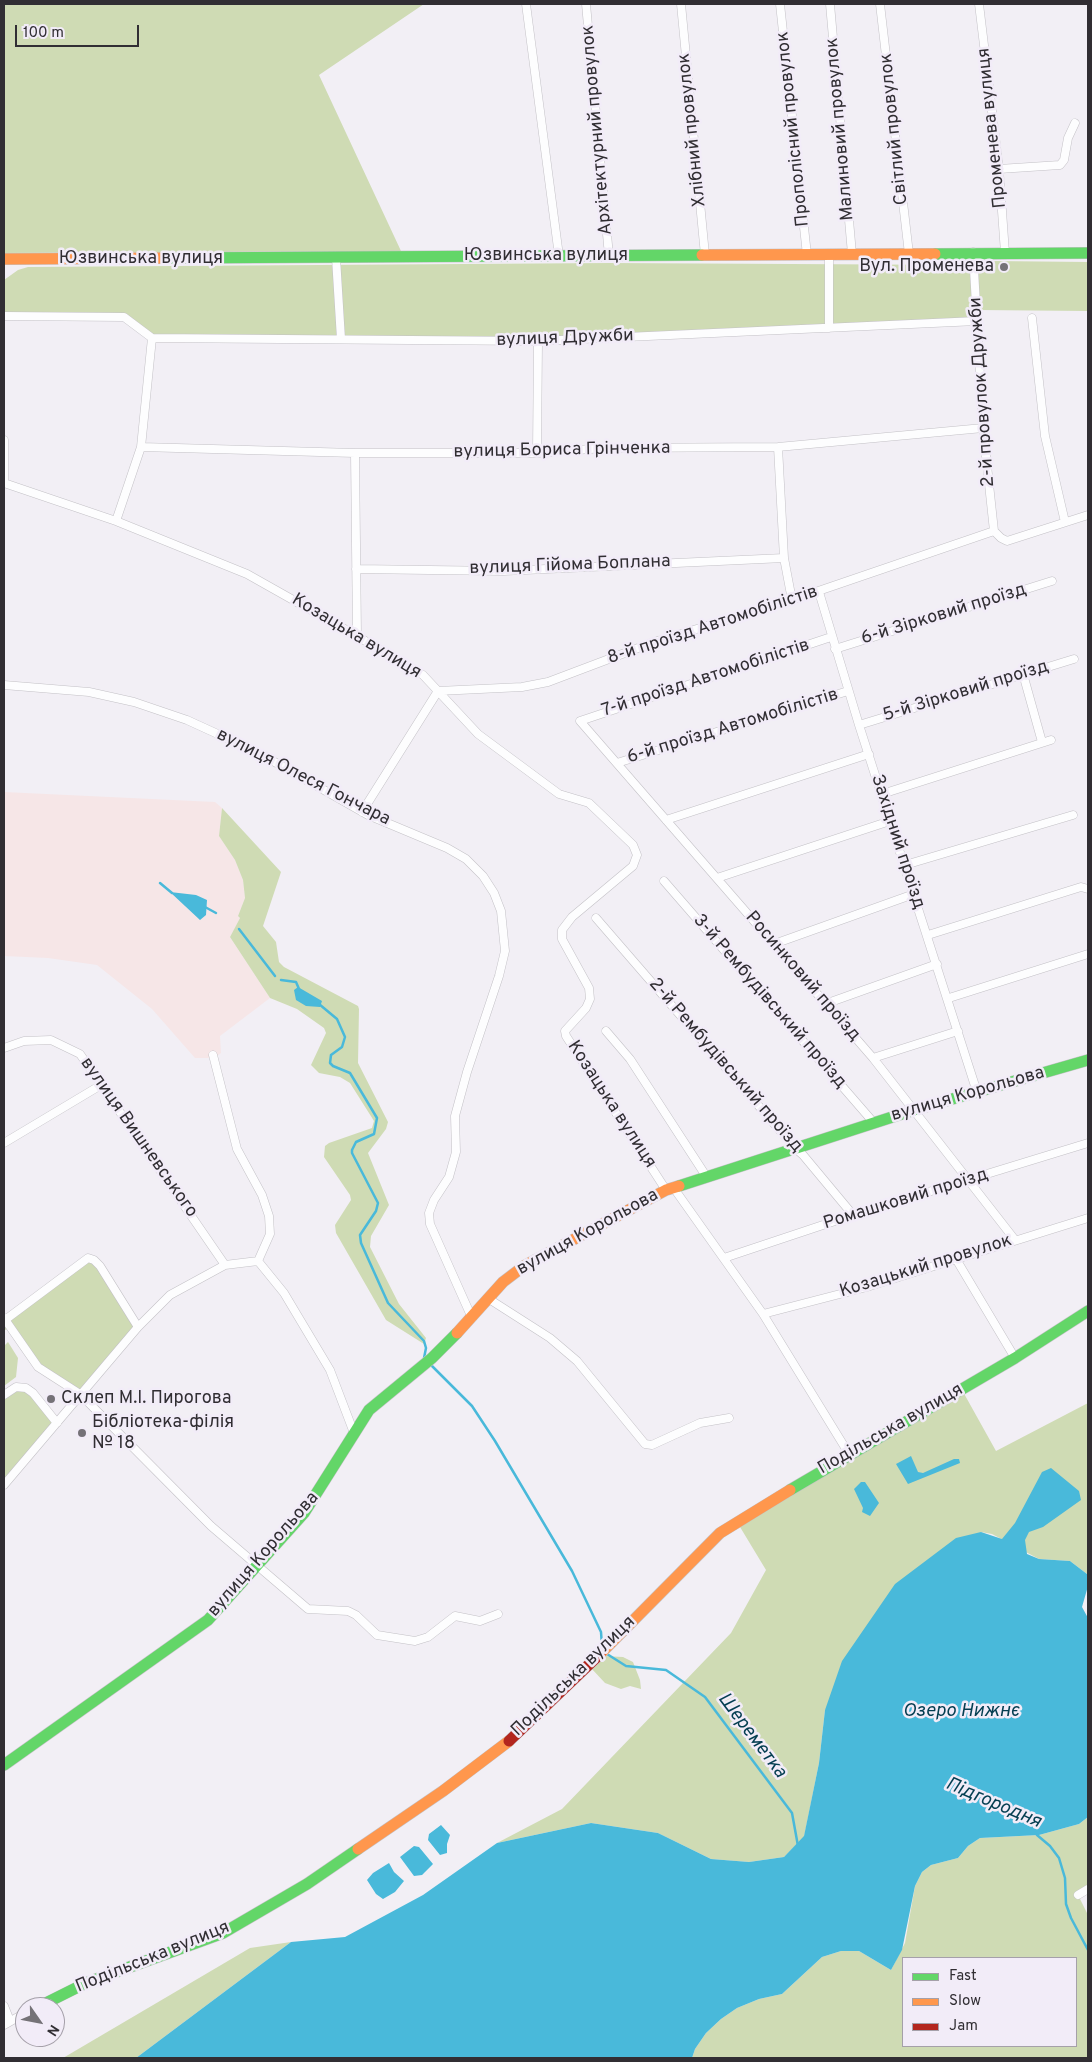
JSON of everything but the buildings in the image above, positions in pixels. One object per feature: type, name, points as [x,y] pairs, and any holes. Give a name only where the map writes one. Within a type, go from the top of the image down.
[{"type":"street","points":[[526,4],[559,256]]},
{"type":"street","name":"Архітектурний провулок","points":[[586,4],[609,256]]},
{"type":"street","name":"Хлібний провулок","points":[[681,4],[705,255]]},
{"type":"street","name":"Прополісний провулок","points":[[780,4],[807,255]]},
{"type":"street","name":"Малиновий провулок","points":[[830,4],[852,254]]},
{"type":"street","name":"Світлий провулок","points":[[880,4],[909,254]]},
{"type":"street","name":"Променева вулиця","points":[[980,4],[999,169],[1005,253]]},
{"type":"street","points":[[999,169],[1060,165],[1064,160],[1068,138],[1075,123]]},
{"type":"street","name":"Юзвинська вулиця","points":[[4,259],[807,255],[973,252],[1088,253]]},
{"type":"street","name":"2-й провулок Дружби","points":[[973,252],[983,428],[994,531]]},
{"type":"street","points":[[829,254],[829,328]]},
{"type":"street","points":[[336,258],[341,339]]},
{"type":"street","points":[[4,316],[124,317],[152,338],[141,447],[116,521]]},
{"type":"street","points":[[1032,318],[1044,436],[1065,522]]},
{"type":"street","name":"вулиця Дружби","points":[[152,338],[538,341],[977,321]]},
{"type":"street","points":[[537,453],[538,341]]},
{"type":"street","name":"вулиця Бориса Грінченка","points":[[141,447],[355,453],[537,453],[604,448],[778,447],[983,428]]},
{"type":"street","points":[[4,440],[4,483]]},
{"type":"street","points":[[778,447],[784,558],[792,600]]},
{"type":"street","points":[[355,453],[357,636]]},
{"type":"street","name":"Козацька вулиця","points":[[4,483],[116,521],[247,574],[357,636],[423,676],[484,739],[559,794],[589,803],[635,848],[636,859],[629,871],[572,917],[562,930],[562,940],[589,988],[590,999],[586,1008],[565,1031],[566,1036],[670,1189],[724,1258],[763,1314],[849,1454]]},
{"type":"street","points":[[994,531],[1007,541],[1088,515]]},
{"type":"street","name":"8-й проїзд Автомобілістів","points":[[438,691],[522,687],[548,682],[654,642],[819,592],[994,531]]},
{"type":"street","name":"вулиця Гійома Боплана","points":[[356,569],[503,570],[784,558]]},
{"type":"street","name":"6-й Зірковий проїзд","points":[[835,649],[1052,581]]},
{"type":"street","name":"Західний проїзд","points":[[819,592],[831,637],[868,754],[949,998],[978,1092]]},
{"type":"street","name":"7-й проїзд Автомобілістів","points":[[580,721],[831,637]]},
{"type":"street","name":"5-й Зірковий проїзд","points":[[859,724],[1074,659]]},
{"type":"street","points":[[882,794],[1047,741],[1024,674]]},
{"type":"street","name":"вулиця Олеся Гончара","points":[[4,685],[89,692],[134,702],[187,720],[258,752],[362,812],[442,845],[466,859],[490,886],[502,917],[505,938],[503,964],[467,1072],[455,1116],[456,1152],[449,1178],[434,1200],[429,1213],[430,1224],[472,1318]]},
{"type":"street","points":[[362,812],[438,691]]},
{"type":"street","name":"6-й проїзд Автомобілістів","points":[[617,763],[848,691]]},
{"type":"street","name":"Росинковий проїзд","points":[[580,721],[872,1058],[1015,1240]]},
{"type":"street","points":[[666,820],[868,754]]},
{"type":"street","points":[[905,865],[1073,815]]},
{"type":"street","points":[[717,878],[890,820]]},
{"type":"street","name":"3-й Рембудівський проїзд","points":[[664,881],[874,1123]]},
{"type":"street","points":[[928,935],[1084,888]]},
{"type":"street","points":[[774,944],[914,894]]},
{"type":"street","name":"2-й Рембудівський проїзд","points":[[596,918],[803,1155],[852,1216]]},
{"type":"street","points":[[949,998],[1088,954]]},
{"type":"street","points":[[824,1004],[937,964]]},
{"type":"street","points":[[606,1031],[630,1059],[706,1176]]},
{"type":"street","points":[[872,1058],[958,1031]]},
{"type":"street","name":"вулиця Вишневського","points":[[4,1048],[24,1041],[51,1040],[80,1054],[225,1265]]},
{"type":"street","points":[[213,1055],[237,1149],[262,1195],[269,1216],[270,1234],[258,1261]]},
{"type":"street","name":"вулиця Корольова","points":[[4,1765],[200,1628],[258,1567],[311,1504],[354,1433],[378,1400],[432,1358],[472,1318],[503,1282],[537,1258],[670,1189],[706,1176],[914,1110],[1088,1060]]},
{"type":"street","points":[[4,1143],[101,1084]]},
{"type":"street","name":"Ромашковий проїзд","points":[[724,1258],[1088,1143]]},
{"type":"street","name":"Козацький провулок","points":[[763,1314],[867,1286],[1088,1218]]},
{"type":"street","points":[[138,1327],[100,1266],[94,1260],[88,1258],[4,1319],[38,1366],[80,1394],[211,1526],[308,1609],[352,1612],[371,1632],[387,1638],[415,1641],[424,1639],[456,1616],[480,1621],[498,1614]]},
{"type":"street","points":[[956,1259],[1015,1358]]},
{"type":"street","points":[[4,1486],[138,1327],[174,1292],[225,1265],[258,1261]]},
{"type":"street","points":[[258,1261],[284,1293],[330,1370],[354,1433]]},
{"type":"street","points":[[489,1299],[550,1338],[577,1361],[645,1444],[652,1445],[700,1424],[729,1418]]},
{"type":"street","name":"Подільська вулиця","points":[[58,1997],[86,1983],[223,1933],[307,1884],[443,1791],[502,1747],[555,1699],[720,1533],[849,1454],[1015,1358],[1088,1311]]},
{"type":"street","points":[[4,1395],[16,1387],[26,1388],[33,1393],[58,1423]]},
{"type":"street","points":[[1078,1894],[1088,1889]]},
{"type":"street","points":[[4,2006],[7,2023]]},
{"type":"shaded area","points":[[4,792],[215,802],[222,808],[219,836],[235,860],[243,880],[245,898],[238,916],[240,918],[230,937],[270,998],[220,1036],[221,1053],[214,1058],[195,1058],[152,1009],[97,965],[48,958],[4,956]]},
{"type":"green space","points":[[4,4],[424,4],[319,75],[401,251],[4,253]]},
{"type":"green space","points":[[991,261],[1088,262],[1088,311],[977,310],[977,321],[538,341],[152,338],[124,317],[4,316],[4,280],[18,270],[28,267],[610,263],[973,265]]},
{"type":"green space","points":[[222,808],[281,872],[263,926],[276,942],[279,962],[284,967],[358,1006],[358,1063],[388,1122],[386,1129],[368,1153],[389,1205],[371,1236],[370,1247],[399,1304],[426,1338],[424,1344],[386,1320],[336,1233],[335,1225],[351,1200],[350,1195],[324,1157],[325,1146],[372,1128],[374,1121],[350,1083],[340,1077],[319,1073],[311,1065],[326,1033],[324,1028],[297,1009],[270,998],[230,937],[240,918],[238,916],[245,898],[243,880],[235,860],[219,836]]},
{"type":"green space","points":[[91,1259],[138,1327],[80,1394],[38,1367],[9,1327],[4,1331],[4,1318]]},
{"type":"green space","points":[[8,1342],[18,1358],[16,1377],[4,1386],[4,1346]]},
{"type":"green space","points":[[13,1388],[26,1388],[57,1423],[4,1485],[4,1395]]},
{"type":"green space","points":[[962,1390],[996,1451],[1088,1403],[1088,1581],[1087,1574],[1070,1561],[1039,1559],[992,1534],[981,1532],[825,1710],[819,1763],[804,1837],[784,1857],[749,1862],[711,1859],[658,1833],[591,1823],[497,1843],[562,1809],[731,1633],[766,1570],[737,1522]]},
{"type":"green space","points":[[604,1656],[623,1657],[633,1662],[640,1680],[641,1689],[630,1686],[621,1689],[605,1683],[591,1668]]},
{"type":"green space","points":[[1088,1817],[1088,1889],[1078,1895],[1088,1915],[1088,2058],[692,2058],[695,2049],[706,2033],[721,2019],[737,2008],[759,1999],[782,1994],[822,1957],[841,1951],[859,1951],[891,1970],[905,1943],[915,1886],[922,1872],[931,1865],[958,1858],[968,1846],[980,1838],[1039,1835],[1079,1824]]},
{"type":"green space","points":[[291,1942],[136,2058],[63,2058],[250,1948]]},
{"type":"water","points":[[170,892],[196,895],[207,900],[206,915],[200,920]]},
{"type":"water","points":[[298,987],[322,1001],[320,1007],[306,1006],[296,1000],[294,990]]},
{"type":"water","points":[[911,1456],[918,1472],[923,1473],[954,1459],[959,1459],[960,1463],[908,1484],[896,1464]]},
{"type":"water","name":"Озеро Нижнє","points":[[1051,1468],[1079,1491],[1081,1500],[1043,1527],[1029,1532],[1025,1540],[1027,1554],[1039,1559],[1070,1561],[1087,1574],[1088,1586],[1082,1607],[1088,1618],[1088,1817],[1079,1824],[1039,1835],[980,1838],[968,1846],[958,1858],[931,1865],[922,1872],[915,1886],[902,1950],[891,1970],[859,1951],[841,1951],[822,1957],[782,1994],[759,1999],[737,2008],[721,2019],[706,2033],[695,2049],[692,2058],[136,2058],[291,1942],[345,1937],[423,1895],[497,1843],[591,1823],[658,1833],[711,1859],[749,1862],[784,1857],[804,1836],[819,1763],[825,1710],[842,1661],[895,1584],[956,1538],[981,1532],[1002,1539],[1015,1523],[1042,1472]]},
{"type":"water","points":[[861,1482],[865,1482],[879,1503],[870,1516],[862,1512],[863,1508],[854,1489]]},
{"type":"water","points":[[441,1825],[450,1835],[447,1853],[440,1855],[428,1840],[429,1834]]},
{"type":"water","points":[[414,1846],[419,1847],[433,1864],[422,1875],[414,1876],[400,1857]]},
{"type":"water","points":[[389,1863],[394,1872],[404,1881],[395,1892],[383,1899],[376,1894],[367,1880],[373,1873]]},
{"type":"waterway","name":"Шереметка","points":[[160,883],[172,893]]},
{"type":"waterway","name":"Шереметка","points":[[205,907],[216,913]]},
{"type":"waterway","name":"Шереметка","points":[[239,929],[275,976]]},
{"type":"waterway","name":"Шереметка","points":[[281,980],[296,982],[299,989]]},
{"type":"waterway","name":"Шереметка","points":[[319,1004],[337,1019],[345,1037],[342,1047],[331,1055],[330,1063],[350,1073],[377,1118],[374,1134],[356,1142],[352,1150],[378,1203],[376,1211],[360,1235],[361,1243],[388,1303],[424,1341],[426,1348],[424,1358]]},
{"type":"waterway","name":"Шереметка","points":[[432,1366],[472,1406],[495,1441],[572,1571],[601,1632],[602,1646]]},
{"type":"waterway","name":"Шереметка","points":[[607,1654],[626,1666],[666,1670],[705,1697],[792,1813],[798,1846]]},
{"type":"waterway","name":"Підгородня","points":[[1037,1835],[1050,1846],[1059,1858],[1065,1878],[1066,1904],[1071,1918],[1088,1950]]},
{"type":"traffic: fast","points":[[935,254],[1088,253]]},
{"type":"traffic: fast","points":[[168,258],[702,255]]},
{"type":"traffic: fast","points":[[679,1186],[914,1110],[1088,1060]]},
{"type":"traffic: fast","points":[[790,1490],[1015,1358],[1088,1311]]},
{"type":"traffic: fast","points":[[4,1765],[208,1620],[304,1513],[369,1410],[432,1358],[457,1333]]},
{"type":"traffic: fast","points":[[58,1997],[86,1983],[223,1933],[307,1884],[358,1849]]},
{"type":"traffic: slow","points":[[702,255],[935,254]]},
{"type":"traffic: slow","points":[[4,259],[168,258]]},
{"type":"traffic: slow","points":[[457,1333],[503,1282],[524,1266],[666,1190],[679,1186]]},
{"type":"traffic: slow","points":[[600,1654],[720,1533],[790,1490]]},
{"type":"traffic: slow","points":[[358,1849],[443,1791],[509,1741]]},
{"type":"traffic: jam","points":[[509,1741],[600,1654]]},
{"type":"place","name":"Вул. Променева","points":[[1004,267]]},
{"type":"place","name":"Склеп М.І. Пирогова","points":[[51,1399]]},
{"type":"place","name":"Бібліотека-філія № 18","points":[[82,1433]]}]
